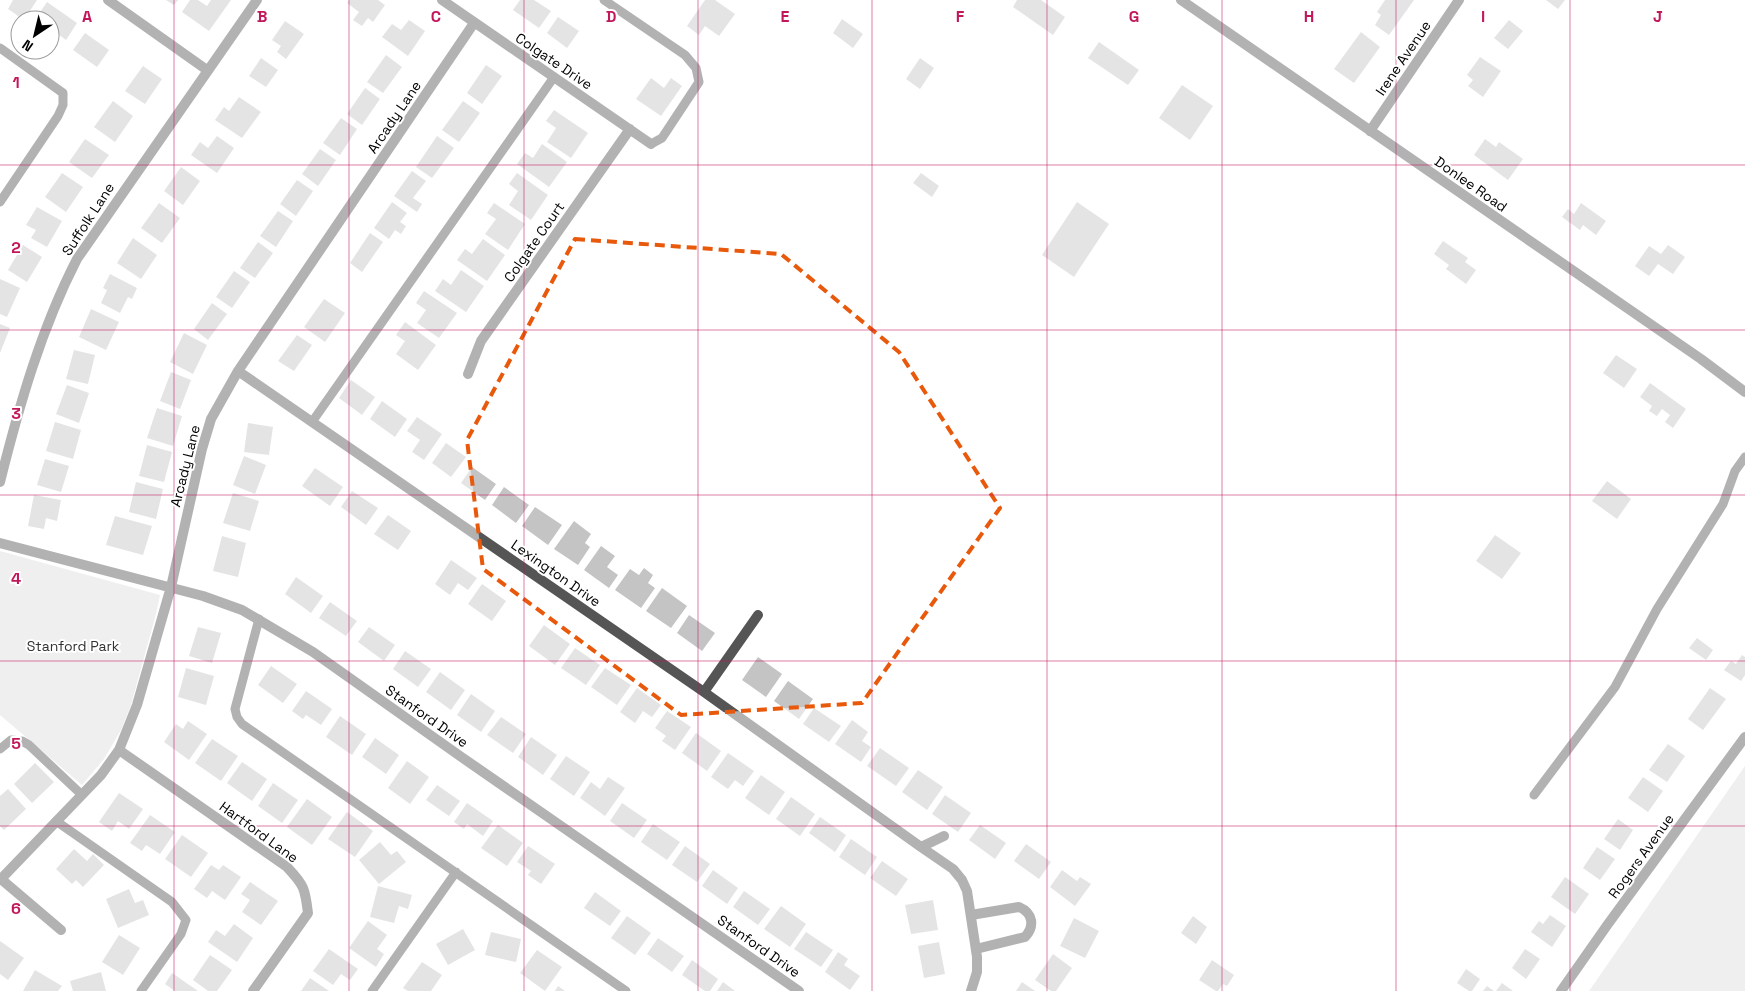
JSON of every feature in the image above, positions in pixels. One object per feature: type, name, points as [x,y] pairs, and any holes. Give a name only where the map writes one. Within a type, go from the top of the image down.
[{"type":"street","points":[[108,0],[207,70]]},
{"type":"street","name":"Suffolk Lane","points":[[0,482],[16,418],[59,294],[77,259],[256,0]]},
{"type":"street","name":"Colgate Drive","points":[[442,0],[650,144]]},
{"type":"street","name":"Donlee Road","points":[[1181,0],[1745,392]]},
{"type":"street","name":"Irene Avenue","points":[[1370,131],[1459,0]]},
{"type":"street","name":"Arcady Lane","points":[[0,880],[101,775],[119,750],[137,705],[171,588],[202,449],[211,419],[238,371],[474,23]]},
{"type":"street","name":"Colgate Court","points":[[468,374],[481,341],[630,129]]},
{"type":"street","name":"Lexington Drive","points":[[238,371],[704,692],[953,869],[962,880],[967,891],[976,949],[977,972],[972,991]]},
{"type":"street","name":"Stanford Drive","points":[[0,543],[224,602],[259,619],[313,652],[468,762],[800,991]]},
{"type":"street","points":[[704,692],[758,615]]},
{"type":"street","name":"Rogers Avenue","points":[[1562,991],[1608,924],[1745,737]]},
{"type":"street","name":"Hartford Lane","points":[[119,750],[287,867],[302,882],[308,913],[253,991]]},
{"type":"street","points":[[921,846],[944,836]]},
{"type":"street","points":[[0,880],[61,930]]},
{"type":"street","points":[[970,915],[1019,907],[1030,914],[1032,923],[1030,932],[1025,937],[976,949]]},
{"type":"lane","points":[[604,0],[685,55],[696,68],[699,82],[662,138],[650,144]]},
{"type":"lane","points":[[0,48],[63,94],[58,116],[0,202]]},
{"type":"lane","points":[[312,422],[554,77]]},
{"type":"lane","points":[[1534,795],[1615,687],[1658,609],[1723,504],[1735,471],[1745,457]]},
{"type":"lane","points":[[259,619],[234,709],[242,724],[626,991]]},
{"type":"lane","points":[[0,749],[12,740],[22,741],[29,745],[82,794]]},
{"type":"lane","points":[[56,821],[172,902],[186,920],[181,934],[142,991]]},
{"type":"lane","points":[[372,991],[456,872]]},
{"type":"highlighted area","points":[[575,239],[781,254],[899,352],[1000,508],[862,703],[681,715],[483,569],[467,440]]},
{"type":"green space","name":"Stanford Park","points":[[0,551],[160,595],[131,705],[121,730],[104,759],[82,785],[0,715]]},
{"type":"green space","points":[[1745,766],[1745,991],[1589,991]]},
{"type":"building","points":[[13,0],[37,0],[30,10],[8,9]]},
{"type":"building","points":[[166,0],[178,0],[174,5]]},
{"type":"building","points":[[190,0],[198,0],[207,6],[211,0],[231,0],[209,31],[182,12]]},
{"type":"building","points":[[349,0],[378,0],[385,5],[373,22],[368,18],[362,26],[353,20],[359,12],[347,3]]},
{"type":"building","points":[[520,0],[534,0],[551,11],[539,28],[513,10]]},
{"type":"building","points":[[705,0],[715,0],[735,14],[719,36],[705,26],[699,35],[687,26]]},
{"type":"building","points":[[1017,0],[1041,0],[1065,17],[1053,35],[1013,7]]},
{"type":"building","points":[[1385,0],[1414,0],[1389,35],[1375,25],[1381,15],[1377,12]]},
{"type":"building","points":[[1546,0],[1565,0],[1558,9]]},
{"type":"building","points":[[47,2],[58,10],[42,10]]},
{"type":"building","points":[[60,11],[77,23],[66,40],[60,36]]},
{"type":"building","points":[[558,17],[579,31],[567,48],[547,33]]},
{"type":"building","points":[[842,19],[863,34],[853,48],[833,33]]},
{"type":"building","points":[[409,20],[425,31],[408,56],[382,37],[392,24],[401,30]]},
{"type":"building","points":[[1509,20],[1523,31],[1508,49],[1494,38]]},
{"type":"building","points":[[285,21],[304,34],[286,59],[277,52],[281,46],[272,40]]},
{"type":"building","points":[[1361,32],[1380,47],[1354,83],[1334,69]]},
{"type":"building","points":[[85,33],[109,50],[97,67],[73,50]]},
{"type":"building","points":[[1099,42],[1139,70],[1128,85],[1088,58]]},
{"type":"building","points":[[386,55],[402,67],[383,93],[367,82]]},
{"type":"building","points":[[1480,57],[1501,71],[1483,97],[1468,86],[1473,80],[1467,75]]},
{"type":"building","points":[[261,58],[278,70],[266,87],[249,76]]},
{"type":"building","points":[[920,58],[934,68],[920,89],[906,79]]},
{"type":"building","points":[[486,65],[502,76],[482,104],[467,93]]},
{"type":"building","points":[[143,66],[162,79],[145,104],[125,91]]},
{"type":"building","points":[[651,78],[664,88],[671,78],[682,86],[661,116],[636,99]]},
{"type":"building","points":[[1182,85],[1213,106],[1190,140],[1159,118]]},
{"type":"building","points":[[365,88],[380,99],[362,125],[347,114]]},
{"type":"building","points":[[239,97],[261,112],[242,138],[215,120],[224,107],[229,111]]},
{"type":"building","points":[[113,101],[133,116],[115,142],[94,127]]},
{"type":"building","points":[[463,101],[480,113],[459,142],[442,130]]},
{"type":"building","points":[[554,110],[588,133],[571,158],[547,142],[556,128],[546,121]]},
{"type":"building","points":[[341,118],[357,129],[340,155],[323,143]]},
{"type":"building","points":[[217,136],[234,148],[217,173],[191,155],[200,142],[208,148]]},
{"type":"building","points":[[437,136],[454,148],[432,178],[416,167]]},
{"type":"building","points":[[85,139],[109,155],[92,178],[69,162]]},
{"type":"building","points":[[1485,139],[1496,147],[1499,142],[1523,159],[1508,180],[1474,155]]},
{"type":"building","points":[[542,144],[567,162],[549,187],[517,164],[525,153],[533,158]]},
{"type":"building","points":[[320,149],[336,160],[318,186],[302,174]]},
{"type":"building","points":[[181,167],[200,181],[183,205],[164,191]]},
{"type":"building","points":[[412,171],[426,181],[413,198],[422,204],[417,212],[394,196]]},
{"type":"building","points":[[62,173],[83,187],[66,212],[45,197]]},
{"type":"building","points":[[517,173],[548,195],[531,220],[509,205],[518,191],[509,184]]},
{"type":"building","points":[[921,173],[939,186],[932,197],[913,183]]},
{"type":"building","points":[[297,180],[313,191],[296,216],[280,204]]},
{"type":"building","points":[[392,202],[407,213],[400,222],[406,226],[401,234],[395,230],[389,239],[374,228]]},
{"type":"building","points":[[1077,202],[1109,224],[1074,277],[1042,255]]},
{"type":"building","points":[[159,203],[180,218],[162,243],[141,228]]},
{"type":"building","points":[[494,203],[525,224],[508,250],[485,234],[496,219],[487,213]]},
{"type":"building","points":[[1581,203],[1606,221],[1596,235],[1583,225],[1580,230],[1562,217],[1568,209],[1574,214]]},
{"type":"building","points":[[37,207],[62,221],[47,247],[31,238],[36,230],[26,225]]},
{"type":"building","points":[[278,211],[293,221],[276,247],[260,236]]},
{"type":"building","points":[[370,233],[383,242],[362,272],[350,263]]},
{"type":"building","points":[[133,238],[157,255],[141,279],[117,263]]},
{"type":"building","points":[[483,239],[505,255],[487,281],[457,260],[465,249],[472,254]]},
{"type":"building","points":[[1443,241],[1468,258],[1465,262],[1476,270],[1466,284],[1446,269],[1449,265],[1434,254]]},
{"type":"building","points":[[258,242],[273,253],[255,278],[240,268]]},
{"type":"building","points":[[23,245],[42,257],[27,282],[8,270]]},
{"type":"building","points":[[1668,245],[1685,257],[1673,274],[1658,264],[1649,276],[1635,266],[1649,246],[1661,254]]},
{"type":"building","points":[[461,270],[484,286],[466,312],[435,291],[443,279],[451,285]]},
{"type":"building","points":[[234,271],[250,282],[232,308],[216,297]]},
{"type":"building","points":[[110,274],[137,288],[132,299],[128,297],[120,313],[101,303],[107,290],[103,288]]},
{"type":"building","points":[[0,279],[20,288],[7,317],[0,314]]},
{"type":"building","points":[[424,291],[457,313],[439,338],[417,323],[426,310],[416,303]]},
{"type":"building","points":[[324,299],[345,313],[325,342],[304,327]]},
{"type":"building","points":[[212,303],[227,314],[208,340],[194,329]]},
{"type":"building","points":[[91,309],[119,322],[106,350],[79,337]]},
{"type":"building","points":[[405,322],[436,345],[418,370],[396,354],[405,341],[396,335]]},
{"type":"building","points":[[0,324],[10,328],[0,353]]},
{"type":"building","points":[[184,333],[207,345],[193,374],[170,362]]},
{"type":"building","points":[[297,335],[312,345],[294,371],[278,361]]},
{"type":"building","points":[[74,350],[95,355],[88,384],[66,379]]},
{"type":"building","points":[[1616,355],[1637,369],[1624,388],[1603,373]]},
{"type":"building","points":[[171,372],[191,380],[180,409],[160,401]]},
{"type":"building","points":[[351,380],[375,397],[362,415],[339,398]]},
{"type":"building","points":[[1650,383],[1686,409],[1673,428],[1665,422],[1670,415],[1662,409],[1657,416],[1649,411],[1652,406],[1640,397]]},
{"type":"building","points":[[67,385],[89,393],[79,423],[56,414]]},
{"type":"building","points":[[382,401],[407,419],[395,437],[370,419]]},
{"type":"building","points":[[157,408],[182,416],[173,446],[147,438]]},
{"type":"building","points":[[417,417],[442,434],[424,460],[412,452],[420,440],[407,431]]},
{"type":"building","points":[[55,422],[81,430],[73,459],[46,451]]},
{"type":"building","points":[[248,423],[273,427],[269,455],[244,452]]},
{"type":"building","points":[[446,443],[466,457],[451,477],[432,463]]},
{"type":"building","points":[[147,445],[172,452],[164,482],[139,476]]},
{"type":"building","points":[[244,456],[266,465],[255,494],[233,485]]},
{"type":"building","points":[[45,459],[69,466],[61,492],[37,485]]},
{"type":"building","points":[[472,467],[496,484],[485,500],[461,483]]},
{"type":"building","points":[[315,468],[343,487],[330,506],[302,486]]},
{"type":"building","points":[[1607,481],[1631,499],[1617,519],[1592,501]]},
{"type":"building","points":[[136,482],[163,489],[156,519],[129,512]]},
{"type":"building","points":[[504,487],[529,505],[516,523],[492,505]]},
{"type":"building","points":[[352,491],[378,508],[366,525],[341,507]]},
{"type":"building","points":[[233,493],[259,501],[250,531],[223,523]]},
{"type":"building","points":[[34,495],[61,500],[57,521],[46,518],[44,529],[28,526]]},
{"type":"building","points":[[535,507],[562,525],[548,545],[522,526]]},
{"type":"building","points":[[388,515],[411,531],[398,550],[374,534]]},
{"type":"building","points":[[115,516],[152,526],[143,555],[106,545]]},
{"type":"building","points":[[574,521],[591,534],[585,543],[590,547],[578,565],[554,549]]},
{"type":"building","points":[[1495,535],[1521,553],[1502,579],[1476,561]]},
{"type":"building","points":[[222,536],[246,543],[238,577],[213,571]]},
{"type":"building","points":[[601,546],[615,556],[607,567],[618,575],[609,588],[584,570]]},
{"type":"building","points":[[451,560],[477,578],[468,590],[458,583],[450,595],[435,584]]},
{"type":"building","points":[[644,568],[653,575],[648,583],[655,588],[641,608],[615,590],[630,569],[639,575]]},
{"type":"building","points":[[296,577],[323,596],[311,613],[285,594]]},
{"type":"building","points":[[482,584],[506,601],[492,621],[468,604]]},
{"type":"building","points":[[662,588],[687,606],[671,628],[646,611]]},
{"type":"building","points":[[330,602],[357,621],[346,636],[319,618]]},
{"type":"building","points":[[689,615],[715,633],[702,651],[677,633]]},
{"type":"building","points":[[544,625],[570,644],[555,665],[529,646]]},
{"type":"building","points":[[198,627],[221,633],[212,663],[189,656]]},
{"type":"building","points":[[369,627],[395,645],[384,661],[358,642]]},
{"type":"building","points":[[1697,638],[1713,650],[1706,660],[1689,648]]},
{"type":"building","points":[[575,648],[600,665],[586,685],[561,668]]},
{"type":"building","points":[[405,651],[431,669],[418,687],[393,669]]},
{"type":"building","points":[[1742,655],[1745,657],[1745,675],[1741,681],[1724,670],[1731,661],[1736,664]]},
{"type":"building","points":[[758,657],[782,674],[766,697],[742,680]]},
{"type":"building","points":[[271,666],[297,684],[283,703],[258,685]]},
{"type":"building","points":[[186,668],[214,676],[206,705],[178,697]]},
{"type":"building","points":[[605,668],[631,685],[617,705],[591,687]]},
{"type":"building","points":[[440,672],[465,690],[451,710],[426,692]]},
{"type":"building","points":[[788,681],[813,699],[799,719],[774,701]]},
{"type":"building","points":[[637,688],[661,705],[652,717],[643,711],[635,723],[620,712]]},
{"type":"building","points":[[1710,688],[1726,699],[1703,730],[1688,719]]},
{"type":"building","points":[[306,691],[332,709],[321,725],[306,715],[303,719],[292,711]]},
{"type":"building","points":[[471,694],[495,711],[481,732],[457,715]]},
{"type":"building","points":[[814,708],[841,726],[829,742],[803,724]]},
{"type":"building","points":[[667,711],[691,727],[675,750],[662,741],[666,736],[655,728]]},
{"type":"building","points":[[340,716],[366,734],[352,755],[326,737]]},
{"type":"building","points":[[501,717],[526,734],[513,753],[487,735]]},
{"type":"building","points":[[852,720],[868,732],[862,741],[871,747],[861,762],[835,744]]},
{"type":"building","points":[[188,721],[207,734],[189,760],[164,742],[176,724],[183,729]]},
{"type":"building","points":[[696,733],[721,751],[707,771],[682,753]]},
{"type":"building","points":[[531,737],[557,755],[543,775],[518,757]]},
{"type":"building","points":[[375,738],[399,755],[386,774],[362,757]]},
{"type":"building","points":[[212,739],[238,756],[221,781],[195,763]]},
{"type":"building","points":[[1668,744],[1685,756],[1667,782],[1649,770]]},
{"type":"building","points":[[880,748],[909,768],[896,786],[867,766]]},
{"type":"building","points":[[728,753],[754,771],[743,786],[735,780],[728,789],[711,777]]},
{"type":"building","points":[[566,756],[590,772],[574,796],[550,779]]},
{"type":"building","points":[[407,761],[429,777],[410,804],[388,788]]},
{"type":"building","points":[[242,762],[267,779],[252,801],[227,783]]},
{"type":"building","points":[[35,763],[54,782],[32,803],[14,784]]},
{"type":"building","points":[[918,770],[943,787],[927,810],[902,792]]},
{"type":"building","points":[[761,775],[785,792],[769,815],[745,798]]},
{"type":"building","points":[[608,777],[625,788],[605,816],[580,798],[591,782],[600,789]]},
{"type":"building","points":[[1643,777],[1663,791],[1648,812],[1628,798]]},
{"type":"building","points":[[273,783],[298,800],[282,823],[258,806]]},
{"type":"building","points":[[437,785],[460,801],[449,816],[426,800]]},
{"type":"building","points":[[8,789],[26,809],[4,830],[0,826],[0,796]]},
{"type":"building","points":[[119,793],[143,809],[129,829],[118,821],[112,831],[99,822]]},
{"type":"building","points":[[945,795],[971,813],[958,832],[932,814]]},
{"type":"building","points":[[791,797],[815,814],[800,836],[776,819]]},
{"type":"building","points":[[307,799],[332,817],[312,845],[287,827]]},
{"type":"building","points":[[467,803],[493,821],[483,836],[467,824],[464,829],[454,822]]},
{"type":"building","points":[[622,803],[647,820],[634,838],[610,821]]},
{"type":"building","points":[[347,812],[373,831],[355,857],[328,839]]},
{"type":"building","points":[[150,815],[175,832],[160,854],[146,845],[142,851],[130,843]]},
{"type":"building","points":[[820,817],[846,835],[835,852],[809,833]]},
{"type":"building","points":[[1618,819],[1633,830],[1620,850],[1604,839]]},
{"type":"building","points":[[653,824],[680,842],[667,860],[641,842]]},
{"type":"building","points":[[498,825],[523,843],[507,866],[481,848]]},
{"type":"building","points":[[980,825],[1006,843],[995,859],[969,840]]},
{"type":"building","points":[[182,835],[208,853],[191,877],[165,859]]},
{"type":"building","points":[[851,839],[877,857],[865,875],[839,857]]},
{"type":"building","points":[[380,842],[391,855],[397,851],[406,862],[379,884],[359,860]]},
{"type":"building","points":[[1026,844],[1051,862],[1039,879],[1014,861]]},
{"type":"building","points":[[528,846],[555,864],[541,884],[528,875],[531,871],[517,862]]},
{"type":"building","points":[[685,846],[710,864],[697,882],[672,865]]},
{"type":"building","points":[[1597,847],[1615,859],[1600,880],[1583,868]]},
{"type":"building","points":[[74,849],[87,861],[93,854],[104,865],[83,887],[76,880],[72,884],[56,869]]},
{"type":"building","points":[[882,861],[908,879],[896,896],[870,878]]},
{"type":"building","points":[[211,865],[219,870],[223,865],[241,877],[225,900],[212,891],[207,898],[194,889]]},
{"type":"building","points":[[713,870],[738,888],[727,904],[702,886]]},
{"type":"building","points":[[1062,870],[1077,881],[1080,877],[1091,884],[1075,906],[1050,887]]},
{"type":"building","points":[[1565,877],[1589,894],[1575,914],[1551,897]]},
{"type":"building","points":[[250,882],[278,901],[261,925],[242,912],[250,900],[241,894]]},
{"type":"building","points":[[378,886],[412,895],[408,909],[399,906],[394,923],[370,917]]},
{"type":"building","points":[[129,889],[135,903],[143,900],[149,915],[118,928],[106,899]]},
{"type":"building","points":[[744,891],[770,909],[758,925],[733,907]]},
{"type":"building","points":[[595,892],[621,911],[610,926],[584,908]]},
{"type":"building","points":[[933,900],[938,930],[911,934],[905,905]]},
{"type":"building","points":[[781,906],[806,924],[790,947],[764,929]]},
{"type":"building","points":[[1550,915],[1566,926],[1552,947],[1531,932],[1539,921],[1543,924]]},
{"type":"building","points":[[627,916],[651,933],[635,955],[611,938]]},
{"type":"building","points":[[1193,916],[1207,927],[1196,944],[1181,933]]},
{"type":"building","points":[[1074,918],[1099,931],[1085,958],[1060,946]]},
{"type":"building","points":[[368,921],[387,935],[377,949],[384,954],[376,967],[349,948]]},
{"type":"building","points":[[234,924],[253,938],[237,962],[208,942],[216,930],[225,936]]},
{"type":"building","points":[[463,929],[475,950],[448,965],[436,944]]},
{"type":"building","points":[[491,932],[521,939],[516,962],[485,955]]},
{"type":"building","points":[[806,932],[833,950],[821,967],[794,949]]},
{"type":"building","points":[[119,935],[140,948],[123,975],[102,962]]},
{"type":"building","points":[[658,938],[684,956],[672,972],[647,954]]},
{"type":"building","points":[[0,941],[24,958],[8,980],[0,974]]},
{"type":"building","points":[[939,942],[945,974],[924,978],[918,946]]},
{"type":"building","points":[[329,949],[358,969],[350,980],[341,974],[333,985],[313,971]]},
{"type":"building","points":[[1525,949],[1540,959],[1526,979],[1512,968]]},
{"type":"building","points":[[537,950],[562,967],[545,991],[520,973]]},
{"type":"building","points":[[838,952],[848,959],[844,965],[860,976],[850,990],[825,972]]},
{"type":"building","points":[[1053,954],[1072,968],[1056,991],[1051,991],[1035,980]]},
{"type":"building","points":[[210,955],[232,970],[217,991],[208,991],[193,980]]},
{"type":"building","points":[[692,960],[718,979],[710,991],[705,991],[682,975]]},
{"type":"building","points":[[1212,960],[1234,975],[1227,986],[1223,984],[1218,991],[1199,980]]},
{"type":"building","points":[[422,962],[442,975],[431,991],[408,991],[403,988]]},
{"type":"building","points":[[1466,969],[1480,979],[1472,991],[1457,983]]},
{"type":"building","points":[[35,970],[62,986],[58,991],[23,991]]},
{"type":"building","points":[[101,972],[106,991],[73,991],[70,981]]},
{"type":"building","points":[[172,973],[198,991],[175,991],[165,984]]},
{"type":"building","points":[[310,978],[329,991],[301,991]]},
{"type":"building","points":[[723,982],[735,991],[717,991]]},
{"type":"building","points":[[1022,982],[1035,991],[1016,991]]},
{"type":"building","points":[[1502,983],[1513,991],[1496,991]]},
{"type":"building","points":[[558,986],[565,991],[555,991]]},
{"type":"building","points":[[1487,986],[1494,991],[1483,991]]}]
